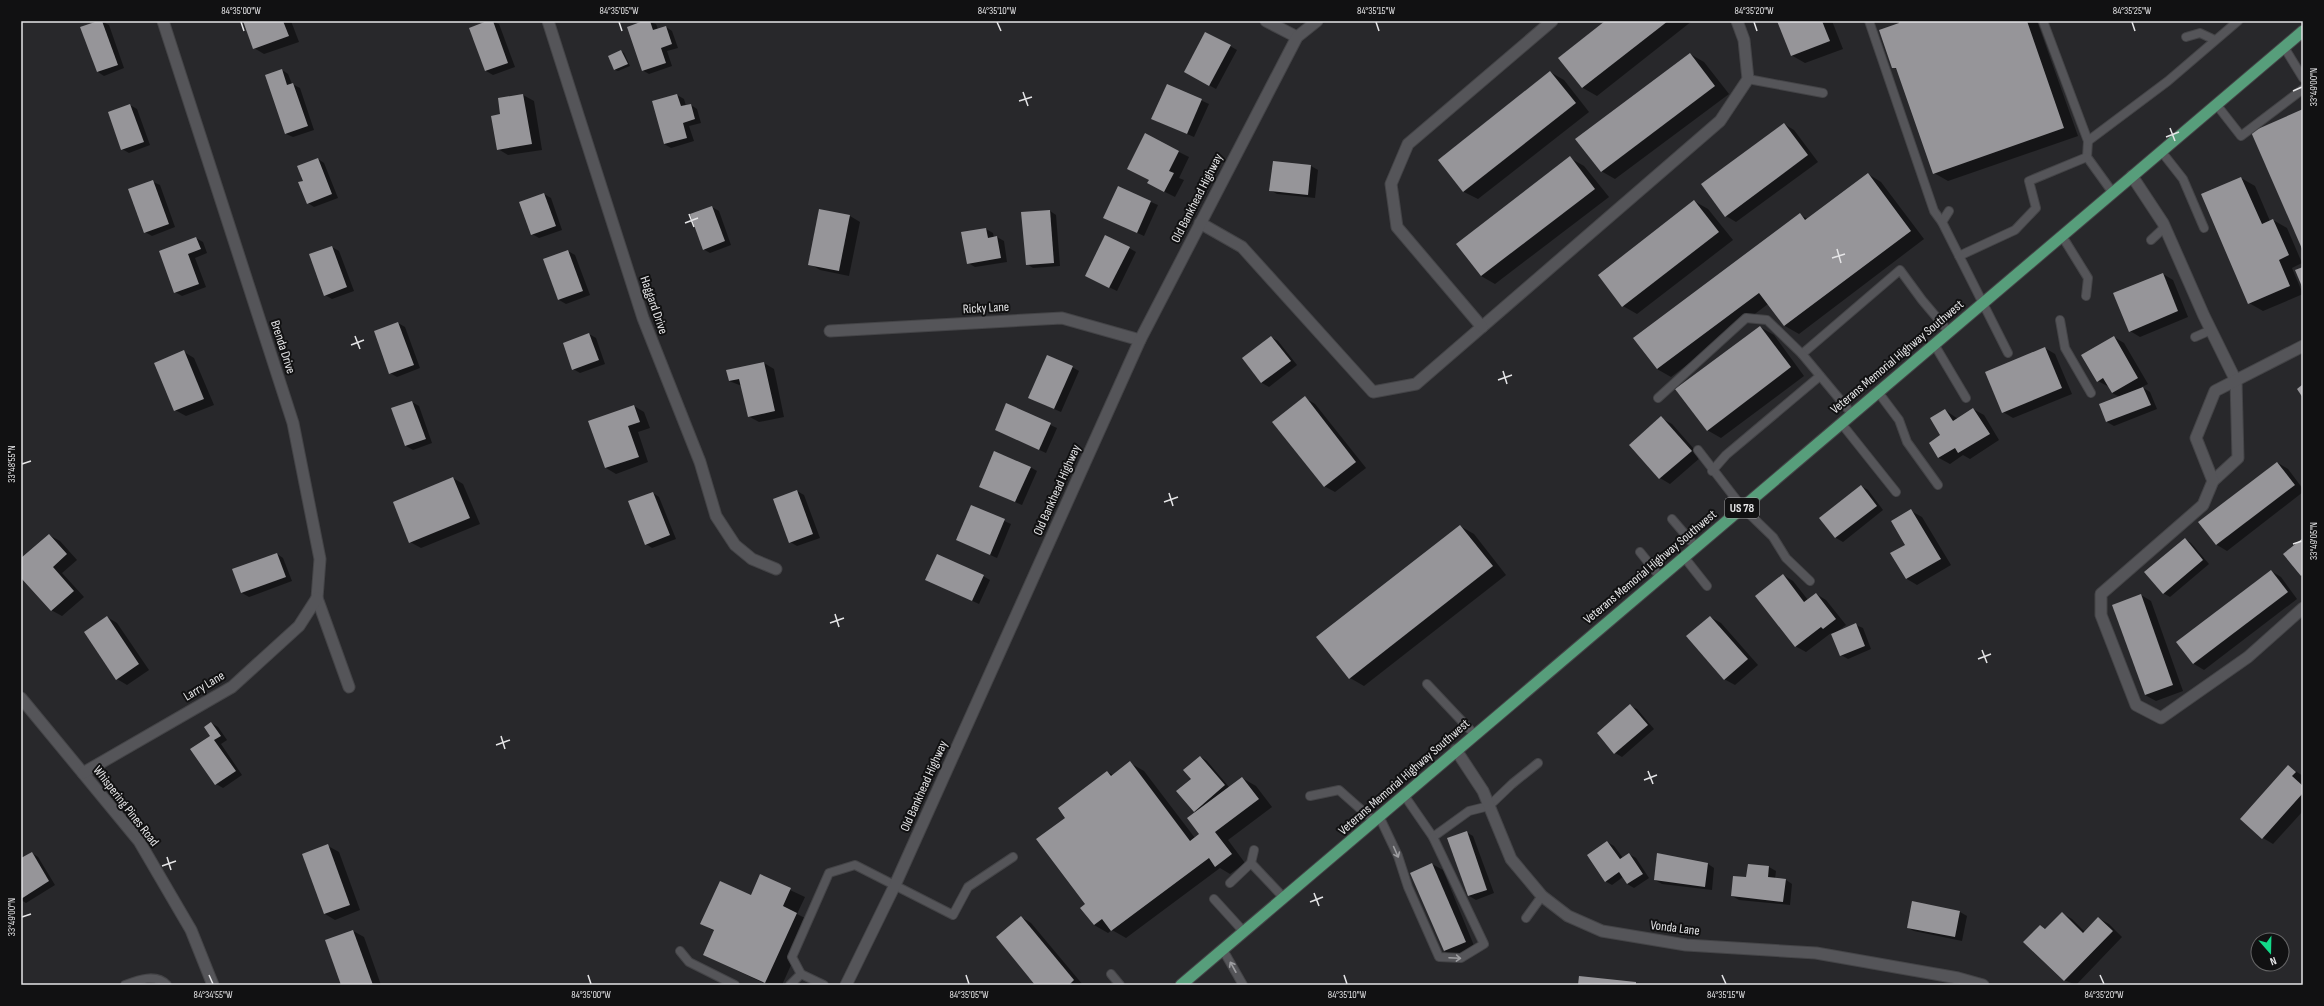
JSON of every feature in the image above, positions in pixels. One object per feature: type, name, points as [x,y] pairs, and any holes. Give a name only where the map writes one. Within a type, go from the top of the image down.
[{"type":"main road","name":"Veterans Memorial Highway Southwest","points":[[1185,984],[1456,750],[2303,31]]},
{"type":"street","name":"Brenda Drive","points":[[163,21],[293,423],[320,559],[317,598],[349,687]]},
{"type":"street","name":"Haggard Drive","points":[[548,21],[643,318],[700,462],[716,516],[735,545],[752,559],[776,569]]},
{"type":"street","points":[[1266,21],[1297,37]]},
{"type":"street","name":"Old Bankhead Highway","points":[[846,985],[895,885],[1140,340],[1297,37],[1317,21]]},
{"type":"street","points":[[1482,327],[1397,227],[1391,184],[1408,144],[1552,21]]},
{"type":"street","points":[[1200,223],[1242,247],[1373,392],[1416,384],[1720,121],[1748,79],[1744,40],[1737,21]]},
{"type":"street","points":[[2132,176],[2164,227],[2236,381],[2238,458],[2213,481],[2203,505],[2101,594],[2101,615],[2136,705],[2161,718],[2248,657],[2303,608]]},
{"type":"street","name":"Ricky Lane","points":[[830,331],[1062,318],[1140,340]]},
{"type":"street","points":[[2213,481],[2196,438],[2215,391],[2303,346]]},
{"type":"street","name":"Larry Lane","points":[[83,772],[232,687],[299,626],[317,598]]},
{"type":"street","name":"Whispering Pines Road","points":[[21,698],[139,841],[191,930],[213,985]]},
{"type":"street","name":"Vonda Lane","points":[[1456,750],[1483,790],[1511,859],[1542,896],[1568,916],[1602,931],[1686,945],[1816,953],[1958,978],[1983,985]]},
{"type":"lane","points":[[1869,21],[1934,211],[1942,222],[2008,353]]},
{"type":"lane","points":[[2043,21],[2088,141],[2087,157],[2113,193]]},
{"type":"lane","points":[[2088,141],[2168,81],[2238,21]]},
{"type":"lane","points":[[2186,37],[2200,33],[2215,40]]},
{"type":"lane","points":[[2284,47],[2303,78]]},
{"type":"lane","points":[[1748,79],[1823,93]]},
{"type":"lane","points":[[2216,104],[2241,136],[2303,89]]},
{"type":"lane","points":[[2161,151],[2183,180],[2204,228]]},
{"type":"lane","points":[[1959,256],[2015,230],[2036,208],[2029,181],[2087,157]]},
{"type":"lane","points":[[1942,222],[1950,211]]},
{"type":"lane","points":[[2151,240],[2164,227]]},
{"type":"lane","points":[[2062,236],[2088,278],[2086,296]]},
{"type":"lane","points":[[1802,354],[1900,270],[1922,300],[1949,332]]},
{"type":"lane","points":[[1658,398],[1746,318],[1767,320],[1802,354],[1852,414]]},
{"type":"lane","points":[[2060,320],[2065,348],[2091,393]]},
{"type":"lane","points":[[2194,338],[2211,330]]},
{"type":"lane","points":[[1934,344],[1952,371],[1966,398]]},
{"type":"lane","points":[[1712,470],[1726,455],[1820,376]]},
{"type":"lane","points":[[1878,392],[1899,420],[1907,442],[1938,484]]},
{"type":"lane","points":[[1841,424],[1896,492]]},
{"type":"lane","points":[[1698,450],[1742,507],[1773,537],[1786,558],[1810,581]]},
{"type":"lane","points":[[1672,519],[1696,547]]},
{"type":"lane","points":[[1640,552],[1660,577]]},
{"type":"lane","points":[[1684,557],[1708,586]]},
{"type":"lane","points":[[1427,684],[1475,734]]},
{"type":"lane","points":[[1433,837],[1469,811],[1490,806],[1512,784],[1538,763]]},
{"type":"lane","points":[[1310,796],[1339,790],[1377,819],[1398,856],[1408,888],[1439,957],[1461,958],[1484,944],[1433,837],[1404,795]]},
{"type":"lane","points":[[1230,883],[1251,863],[1254,850]]},
{"type":"lane","points":[[824,985],[801,974],[792,957],[829,873],[856,865],[954,915],[968,887],[1013,857]]},
{"type":"lane","points":[[1251,863],[1284,898]]},
{"type":"lane","points":[[1526,918],[1542,896]]},
{"type":"lane","points":[[1214,899],[1244,932]]},
{"type":"lane","points":[[1223,950],[1243,985]]},
{"type":"lane","points":[[680,951],[689,962],[735,985]]},
{"type":"lane","points":[[790,985],[801,974]]},
{"type":"lane","points":[[1111,974],[1120,985]]},
{"type":"lane","points":[[125,985],[144,978],[164,982],[167,985]]},
{"type":"building","points":[[102,21],[118,65],[97,72],[80,27]]},
{"type":"building","points":[[243,21],[283,21],[289,36],[253,49]]},
{"type":"building","points":[[487,21],[493,21],[508,63],[485,71],[469,28]]},
{"type":"building","points":[[643,21],[650,21],[653,30],[666,26],[672,44],[661,48],[666,63],[642,71],[627,27]]},
{"type":"building","points":[[1605,21],[1668,21],[1582,88],[1558,58]]},
{"type":"building","points":[[1777,21],[1822,21],[1830,41],[1791,56]]},
{"type":"building","points":[[1898,21],[2027,21],[2064,128],[1933,174],[1896,68],[1892,68],[1879,30],[1899,23]]},
{"type":"building","points":[[1205,32],[1231,45],[1209,86],[1184,72]]},
{"type":"building","points":[[621,50],[628,64],[614,70],[608,56]]},
{"type":"building","points":[[1690,53],[1715,86],[1601,172],[1575,139]]},
{"type":"building","points":[[282,69],[287,85],[293,83],[308,126],[285,134],[265,75]]},
{"type":"building","points":[[1550,71],[1576,103],[1463,192],[1438,160]]},
{"type":"building","points":[[1167,84],[1202,99],[1187,134],[1151,119]]},
{"type":"building","points":[[523,94],[532,144],[497,150],[491,116],[500,114],[498,98]]},
{"type":"building","points":[[677,94],[681,106],[691,104],[695,119],[683,123],[687,138],[664,144],[652,101]]},
{"type":"building","points":[[130,104],[144,142],[121,150],[108,112]]},
{"type":"building","points":[[2303,109],[2303,251],[2251,132]]},
{"type":"building","points":[[1784,123],[1808,155],[1725,217],[1701,184]]},
{"type":"building","points":[[1145,133],[1179,151],[1169,171],[1174,173],[1164,192],[1147,183],[1149,180],[1127,169]]},
{"type":"building","points":[[1570,156],[1595,189],[1481,276],[1456,244]]},
{"type":"building","points":[[318,158],[332,194],[307,204],[298,182],[303,181],[297,166]]},
{"type":"building","points":[[1273,161],[1311,165],[1308,195],[1269,191]]},
{"type":"building","points":[[1868,173],[1911,231],[1784,326],[1759,293],[1657,369],[1633,338],[1800,213],[1805,220]]},
{"type":"building","points":[[2241,177],[2262,224],[2273,219],[2289,255],[2279,260],[2290,286],[2248,304],[2201,194]]},
{"type":"building","points":[[153,180],[169,224],[144,233],[128,189]]},
{"type":"building","points":[[1118,186],[1151,201],[1137,233],[1103,218]]},
{"type":"building","points":[[544,193],[556,226],[531,235],[519,202]]},
{"type":"building","points":[[1694,200],[1719,232],[1622,307],[1598,275]]},
{"type":"building","points":[[712,206],[725,241],[703,250],[690,214]]},
{"type":"building","points":[[819,209],[850,215],[839,271],[808,265]]},
{"type":"building","points":[[1050,210],[1054,263],[1026,265],[1021,212]]},
{"type":"building","points":[[986,228],[988,238],[997,236],[1001,258],[967,264],[961,232]]},
{"type":"building","points":[[1105,235],[1130,247],[1109,288],[1085,276]]},
{"type":"building","points":[[196,237],[201,249],[188,254],[199,284],[174,293],[159,251]]},
{"type":"building","points":[[332,246],[347,287],[324,296],[309,254]]},
{"type":"building","points":[[568,250],[583,291],[558,300],[543,259]]},
{"type":"building","points":[[2303,267],[2303,289],[2295,270]]},
{"type":"building","points":[[2163,273],[2178,311],[2129,332],[2113,293]]},
{"type":"building","points":[[398,322],[414,365],[389,374],[374,331]]},
{"type":"building","points":[[1760,326],[1791,367],[1707,431],[1675,389]]},
{"type":"building","points":[[589,333],[599,360],[572,370],[563,343]]},
{"type":"building","points":[[1271,336],[1291,361],[1261,383],[1242,358]]},
{"type":"building","points":[[2114,336],[2138,378],[2112,393],[2103,378],[2097,382],[2081,355]]},
{"type":"building","points":[[2045,347],[2062,388],[2002,413],[1985,372]]},
{"type":"building","points":[[184,350],[204,399],[174,411],[154,363]]},
{"type":"building","points":[[1047,355],[1073,366],[1054,409],[1028,398]]},
{"type":"building","points":[[764,362],[775,411],[748,417],[739,379],[729,381],[726,370]]},
{"type":"building","points":[[2303,384],[2303,398],[2297,389]]},
{"type":"building","points":[[2143,387],[2151,405],[2106,422],[2099,404]]},
{"type":"building","points":[[1305,396],[1356,462],[1324,487],[1272,422]]},
{"type":"building","points":[[412,401],[426,439],[405,446],[391,408]]},
{"type":"building","points":[[1006,403],[1051,423],[1039,450],[995,430]]},
{"type":"building","points":[[634,405],[640,422],[628,426],[639,457],[605,468],[588,421]]},
{"type":"building","points":[[1973,408],[1990,434],[1958,453],[1955,448],[1938,458],[1929,443],[1940,435],[1930,418],[1945,409],[1953,421]]},
{"type":"building","points":[[1661,416],[1692,451],[1659,479],[1629,445]]},
{"type":"building","points":[[994,451],[1031,467],[1015,502],[979,487]]},
{"type":"building","points":[[2277,462],[2295,485],[2216,545],[2198,522]]},
{"type":"building","points":[[453,477],[470,518],[409,543],[393,502]]},
{"type":"building","points":[[1861,485],[1877,506],[1835,538],[1819,518]]},
{"type":"building","points":[[797,490],[813,534],[789,543],[773,499]]},
{"type":"building","points":[[653,492],[670,535],[645,545],[628,501]]},
{"type":"building","points":[[971,505],[1005,519],[990,555],[956,540]]},
{"type":"building","points":[[1911,509],[1941,559],[1906,579],[1890,553],[1905,545],[1891,521]]},
{"type":"building","points":[[1460,525],[1493,566],[1349,679],[1316,637]]},
{"type":"building","points":[[49,534],[67,554],[53,567],[74,591],[51,611],[21,578],[21,558]]},
{"type":"building","points":[[2185,538],[2203,560],[2163,594],[2144,572]]},
{"type":"building","points":[[2303,538],[2303,574],[2301,576],[2283,554]]},
{"type":"building","points":[[277,553],[286,577],[241,593],[232,569]]},
{"type":"building","points":[[937,554],[984,575],[972,601],[925,580]]},
{"type":"building","points":[[2271,570],[2288,592],[2193,664],[2176,642]]},
{"type":"building","points":[[1783,574],[1804,602],[1816,593],[1836,619],[1823,629],[1821,627],[1795,647],[1755,596]]},
{"type":"building","points":[[2141,594],[2173,685],[2145,695],[2112,605]]},
{"type":"building","points":[[107,616],[139,664],[116,680],[84,632]]},
{"type":"building","points":[[1710,616],[1748,659],[1724,680],[1686,636]]},
{"type":"building","points":[[1856,623],[1865,646],[1840,656],[1831,634]]},
{"type":"building","points":[[1630,704],[1648,725],[1614,754],[1597,733]]},
{"type":"building","points":[[211,722],[221,736],[214,740],[236,771],[215,785],[190,749],[210,736],[204,727]]},
{"type":"building","points":[[1200,756],[1225,785],[1194,812],[1176,791],[1191,779],[1183,770]]},
{"type":"building","points":[[1130,761],[1190,841],[1199,834],[1187,818],[1242,777],[1259,799],[1215,832],[1232,854],[1215,867],[1209,858],[1111,931],[1102,919],[1094,925],[1080,908],[1085,904],[1036,839],[1065,818],[1058,808],[1107,771],[1111,776]]},
{"type":"building","points":[[2288,765],[2296,772],[2292,776],[2303,786],[2303,793],[2262,839],[2240,819]]},
{"type":"building","points":[[1467,831],[1487,890],[1468,896],[1447,838]]},
{"type":"building","points":[[1607,841],[1620,859],[1629,853],[1643,874],[1627,884],[1619,872],[1605,882],[1587,855]]},
{"type":"building","points":[[328,844],[350,905],[324,914],[302,854]]},
{"type":"building","points":[[32,852],[49,881],[21,899],[21,858]]},
{"type":"building","points":[[1657,853],[1708,863],[1705,887],[1654,880]]},
{"type":"building","points":[[1432,863],[1466,942],[1444,951],[1410,873]]},
{"type":"building","points":[[1748,864],[1769,866],[1768,877],[1786,879],[1783,902],[1731,896],[1733,876],[1746,877]]},
{"type":"building","points":[[760,874],[791,888],[783,906],[797,913],[765,983],[703,955],[714,930],[700,924],[720,881],[751,895]]},
{"type":"building","points":[[1912,901],[1960,911],[1955,937],[1907,928]]},
{"type":"building","points":[[2062,912],[2083,933],[2098,917],[2113,931],[2064,981],[2023,942],[2040,925],[2045,929]]},
{"type":"building","points":[[1021,916],[1074,980],[1069,985],[1035,985],[996,937]]},
{"type":"building","points":[[353,930],[373,985],[341,985],[325,940]]},
{"type":"building","points":[[1579,976],[1636,982],[1636,985],[1578,985]]}]
